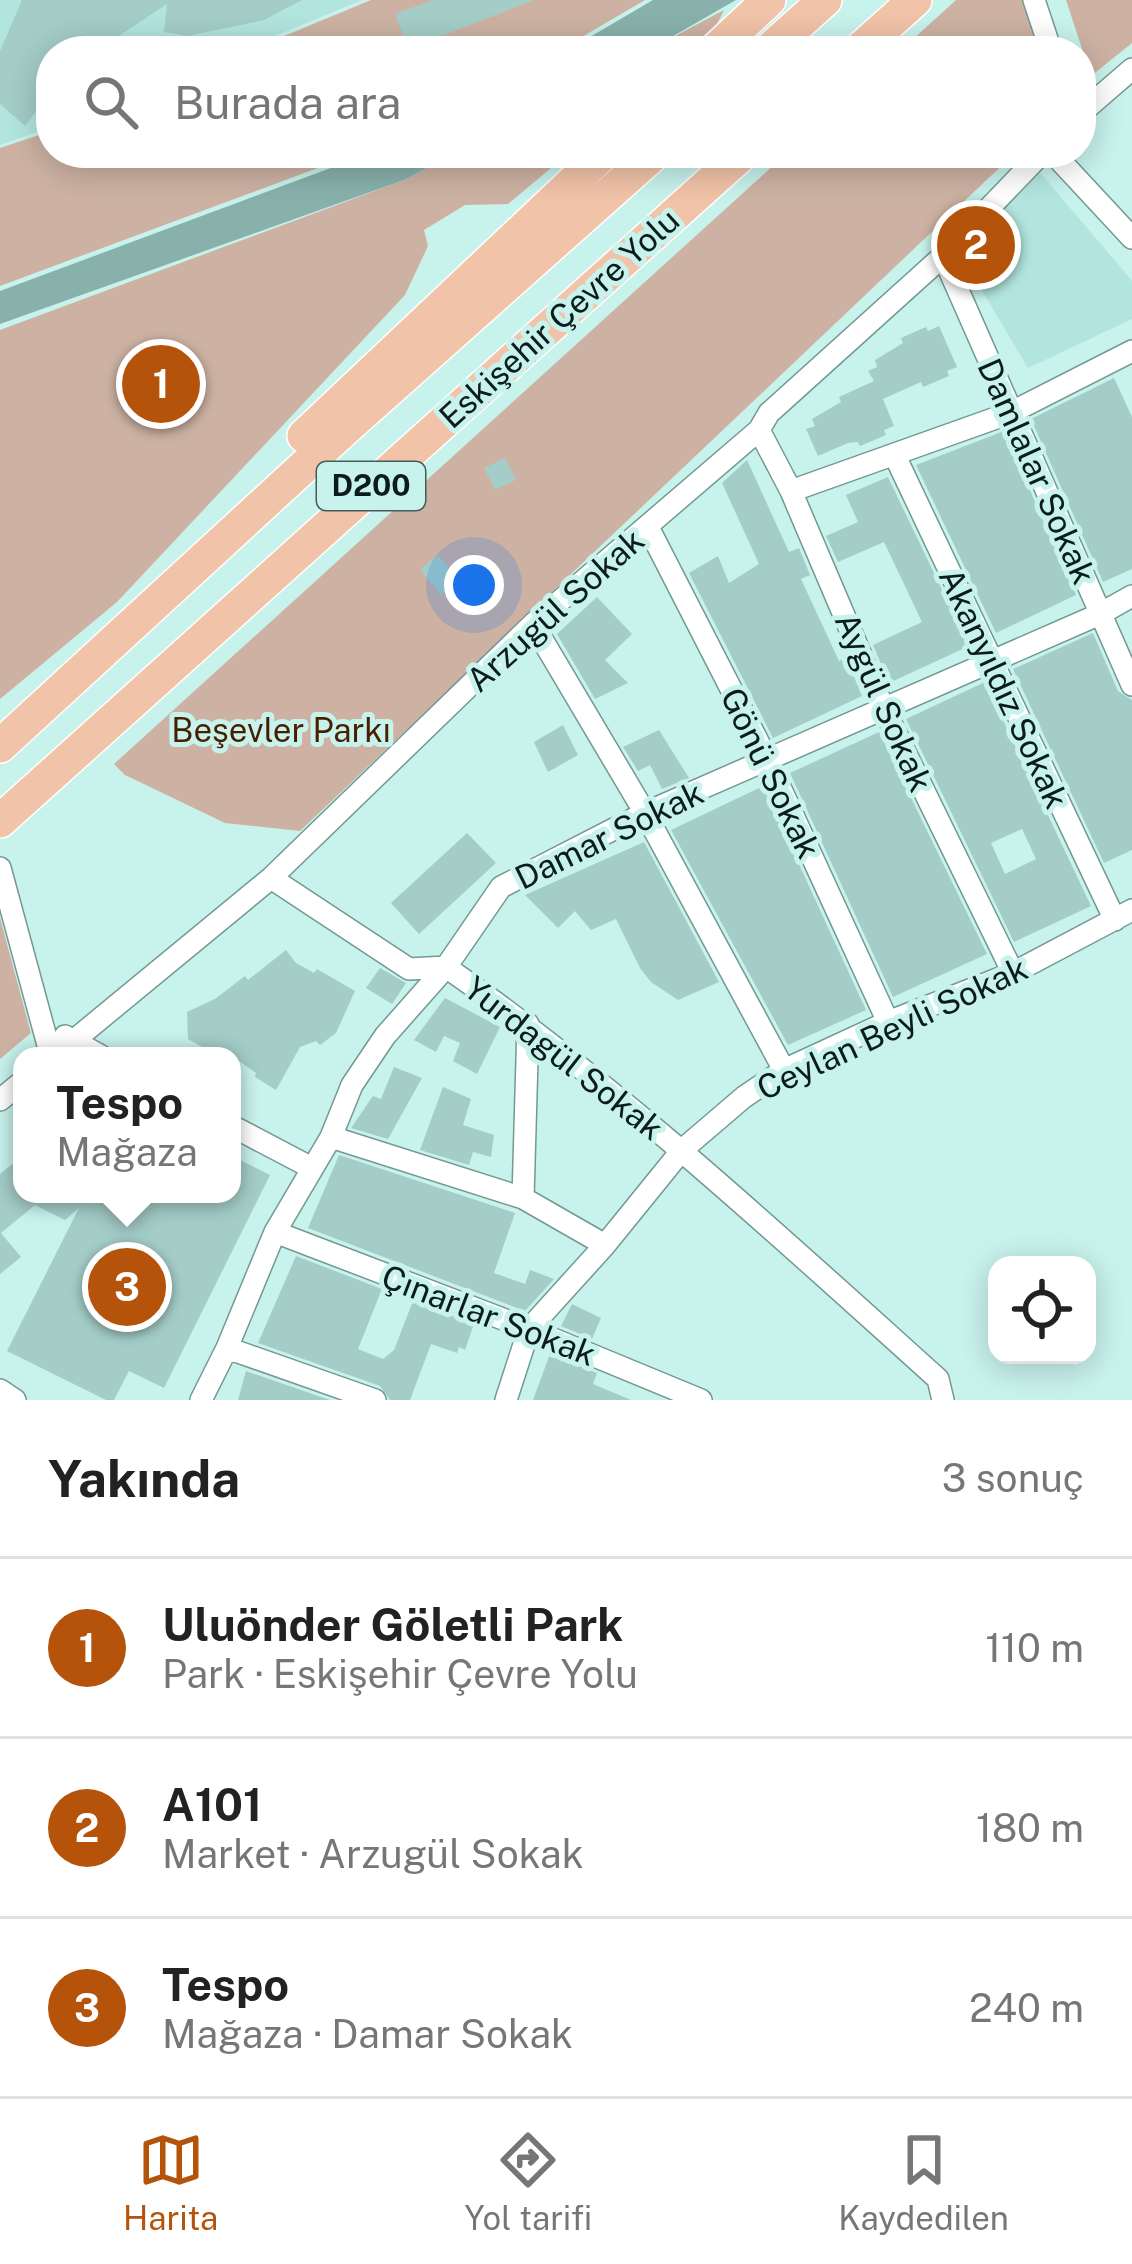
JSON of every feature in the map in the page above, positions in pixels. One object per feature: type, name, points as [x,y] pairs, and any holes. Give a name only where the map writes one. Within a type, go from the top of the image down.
[{"type":"highway","points":[[730,36],[769,0]]},
{"type":"highway","points":[[785,36],[825,0]]},
{"type":"highway","points":[[875,36],[915,0]]},
{"type":"highway","points":[[147,611],[192,543],[588,168]]},
{"type":"highway","name":"Eskişehir Çevre Yolu","points":[[8,737],[638,168]]},
{"type":"highway","name":"Eskişehir Çevre Yolu","points":[[0,821],[726,168]]},
{"type":"street","points":[[1034,0],[1046,36]]},
{"type":"street","points":[[1096,100],[1132,69]]},
{"type":"street","name":"Arzugül Sokak","points":[[68,1047],[271,878],[533,624],[759,430],[770,413],[943,256],[1028,168]]},
{"type":"street","points":[[1067,168],[1132,238]]},
{"type":"street","name":"Damlalar Sokak","points":[[943,256],[1132,685]]},
{"type":"street","points":[[791,491],[1010,413],[1129,359]]},
{"type":"street","name":"Aygül Sokak","points":[[759,430],[791,491],[884,709],[1013,973]]},
{"type":"street","name":"Akanyıldız Sokak","points":[[895,456],[990,661],[1124,915]]},
{"type":"street","name":"Gönü Sokak","points":[[648,527],[768,760],[889,1022]]},
{"type":"street","name":"Damar Sokak","points":[[201,1400],[275,1232],[331,1137],[363,1068],[446,967],[501,887],[645,814],[1132,596]]},
{"type":"street","points":[[533,624],[645,814],[784,1070]]},
{"type":"street","points":[[0,868],[50,1047]]},
{"type":"street","points":[[271,878],[409,969],[446,967]]},
{"type":"street","name":"Ceylan Beyli Sokak","points":[[506,1400],[529,1329],[682,1150],[744,1097],[784,1070],[1013,973],[1124,915]]},
{"type":"street","name":"Yurdagül Sokak","points":[[446,967],[528,1024],[682,1150],[940,1389]]},
{"type":"street","points":[[42,1023],[85,1047]]},
{"type":"street","points":[[523,1198],[528,1024]]},
{"type":"street","points":[[241,1131],[310,1167]]},
{"type":"street","points":[[331,1137],[523,1198],[605,1245]]},
{"type":"street","name":"Çınarlar Sokak","points":[[275,1232],[701,1400]]},
{"type":"street","points":[[227,1348],[375,1400]]},
{"type":"street","points":[[920,1400],[940,1389]]},
{"type":"street","points":[[0,1390],[15,1400]]},
{"type":"shaded area","points":[[0,0],[362,0],[274,36],[36,36],[36,132],[0,145]]},
{"type":"shaded area","points":[[653,0],[736,0],[673,36],[592,36]]},
{"type":"shaded area","points":[[331,168],[427,168],[0,324],[0,291]]},
{"type":"shaded area","points":[[1038,170],[1132,281],[1132,319],[1028,368],[959,252]]},
{"type":"green space","points":[[371,0],[645,0],[584,36],[284,36]]},
{"type":"green space","points":[[956,0],[1024,0],[1036,36],[916,36]]},
{"type":"green space","points":[[1066,0],[1132,0],[1132,43],[1096,72],[1096,36],[1078,36]]},
{"type":"green space","points":[[724,10],[710,36],[675,36]]},
{"type":"green space","points":[[36,136],[36,168],[318,168],[0,286],[0,148]]},
{"type":"green space","points":[[427,168],[551,168],[508,204],[465,205],[424,230],[428,246],[405,295],[117,602],[0,699],[0,330]]},
{"type":"green space","name":"Beşevler Parkı","points":[[770,168],[999,168],[300,831],[225,823],[125,775],[114,764]]},
{"type":"green space","points":[[0,918],[31,1033],[0,1059]]},
{"type":"building","points":[[22,0],[302,0],[264,20],[187,36],[164,32],[167,4],[119,36],[36,36],[36,112],[25,126],[0,104],[0,51]]},
{"type":"building","points":[[433,0],[532,0],[442,36],[403,36],[395,14]]},
{"type":"building","points":[[939,326],[957,367],[947,371],[949,376],[883,399],[894,426],[884,430],[886,435],[818,456],[806,429],[815,426],[812,419],[841,402],[839,397],[874,381],[868,371],[877,367],[875,360],[903,343],[901,338]]},
{"type":"building","points":[[1114,378],[1132,417],[1132,569],[1103,582],[1031,419]]},
{"type":"building","points":[[1004,431],[1076,595],[996,633],[916,465]]},
{"type":"building","points":[[505,458],[516,480],[495,490],[484,468]]},
{"type":"building","points":[[747,460],[789,552],[799,548],[810,575],[801,579],[839,661],[846,658],[862,696],[773,738],[689,573],[718,556],[729,583],[759,564],[722,483]]},
{"type":"building","points":[[888,477],[969,646],[889,683],[873,645],[922,622],[884,542],[838,562],[826,536],[858,522],[846,495]]},
{"type":"building","points":[[438,555],[459,581],[441,595],[420,569]]},
{"type":"building","points":[[597,597],[632,634],[605,660],[628,683],[595,699],[557,634]]},
{"type":"building","points":[[1093,633],[1118,691],[1132,700],[1132,850],[1104,863],[1013,669]]},
{"type":"building","points":[[985,682],[1091,906],[1014,942],[906,719]],"holes":[[[1022,829],[1036,859],[1005,874],[991,843]]]},
{"type":"building","points":[[563,725],[578,755],[548,772],[534,742]]},
{"type":"building","points":[[659,730],[689,778],[662,789],[650,765],[638,771],[623,747]]},
{"type":"building","points":[[879,732],[987,954],[893,997],[790,773]]},
{"type":"building","points":[[763,786],[866,1010],[788,1045],[671,830]]},
{"type":"building","points":[[467,833],[496,863],[419,934],[391,903]]},
{"type":"building","points":[[644,842],[719,982],[678,1000],[651,982],[640,968],[616,919],[591,930],[575,911],[558,928],[525,895]]},
{"type":"building","points":[[286,950],[296,963],[355,991],[336,1033],[320,1045],[316,1041],[300,1047],[276,1090],[241,1062],[241,1047],[202,1047],[188,1039],[187,1012],[215,999],[245,976],[248,980]]},
{"type":"building","points":[[380,968],[406,983],[392,1004],[366,988]]},
{"type":"building","points":[[445,998],[500,1027],[477,1074],[453,1061],[460,1043],[444,1036],[436,1052],[414,1040]]},
{"type":"building","points":[[394,1067],[422,1078],[388,1139],[351,1128],[373,1096],[381,1099]]},
{"type":"building","points":[[443,1087],[471,1099],[463,1125],[494,1135],[491,1157],[473,1152],[469,1165],[420,1150]]},
{"type":"building","points":[[339,1155],[515,1213],[494,1273],[525,1284],[530,1270],[554,1279],[525,1311],[308,1228]]},
{"type":"building","points":[[241,1160],[270,1175],[164,1388],[129,1371],[114,1400],[106,1400],[7,1351],[79,1208],[65,1220],[35,1205],[1,1233],[21,1257],[0,1274],[0,1174],[13,1163],[13,1203],[241,1203]]},
{"type":"building","points":[[296,1256],[382,1289],[358,1349],[383,1359],[394,1350],[413,1301],[474,1324],[465,1350],[459,1347],[457,1353],[431,1344],[410,1400],[390,1400],[380,1386],[258,1343]]},
{"type":"building","points":[[572,1304],[601,1318],[592,1339],[561,1326]]},
{"type":"building","points":[[550,1354],[597,1373],[593,1384],[631,1400],[533,1400]]},
{"type":"building","points":[[246,1371],[330,1400],[238,1400]]},
{"type":"place","name":"A101","points":[[976,245]]},
{"type":"place","name":"Uluönder Göletli Park","points":[[161,384]]},
{"type":"place","name":"Tespo","points":[[127,1287]]}]
